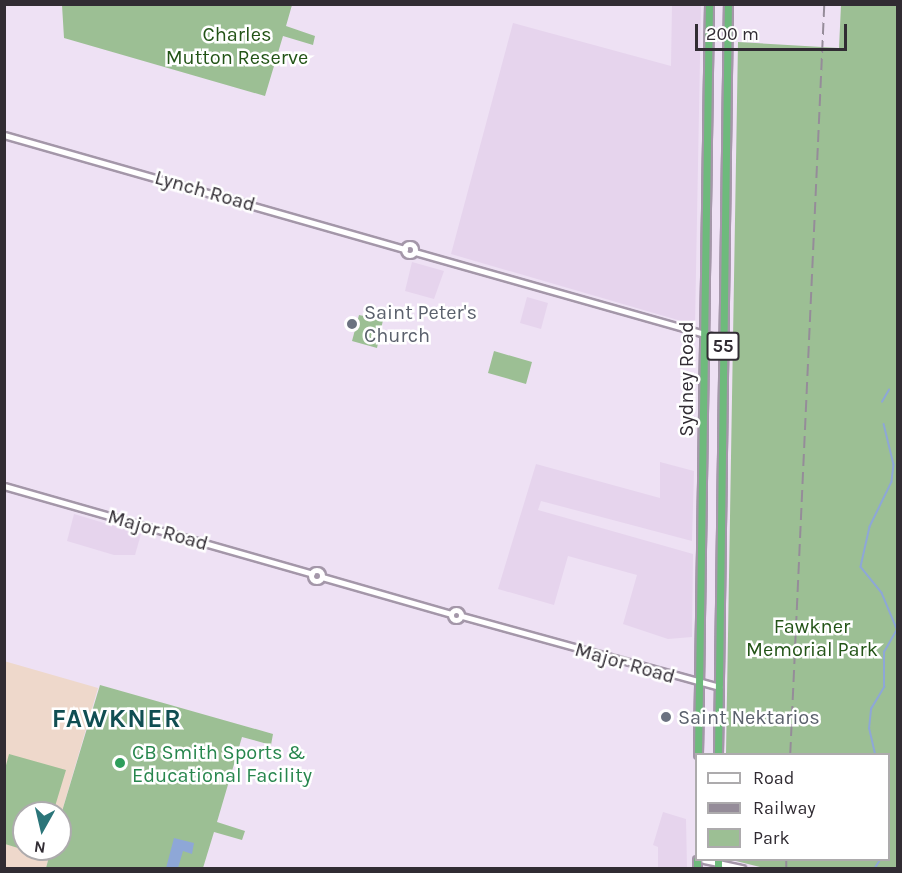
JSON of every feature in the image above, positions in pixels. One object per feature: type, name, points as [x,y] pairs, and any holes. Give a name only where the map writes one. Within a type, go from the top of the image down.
[{"type":"highway","name":"Sydney Road","points":[[698,753],[709,4]]},
{"type":"highway","name":"Sydney Road","points":[[718,753],[728,4]]},
{"type":"street","name":"Lynch Road","points":[[4,135],[405,249],[409,255],[415,252],[703,334]]},
{"type":"street","points":[[703,334],[723,339]]},
{"type":"street","name":"Major Road","points":[[4,486],[312,574],[319,571],[322,577],[451,614],[456,621],[462,616],[699,685],[719,687]]},
{"type":"street","points":[[718,863],[742,868]]},
{"type":"shaded area","points":[[672,5],[701,5],[695,325],[451,254],[513,23],[671,66]]},
{"type":"shaded area","points":[[412,262],[444,271],[434,299],[405,291]]},
{"type":"shaded area","points":[[527,297],[548,303],[541,329],[520,323]]},
{"type":"shaded area","points":[[660,462],[694,471],[692,541],[541,501],[538,510],[693,554],[692,637],[668,639],[623,624],[637,575],[568,556],[554,605],[498,589],[536,464],[660,498]]},
{"type":"shaded area","points":[[74,514],[141,534],[135,555],[114,555],[67,541]]},
{"type":"shaded area","points":[[4,661],[98,688],[65,801],[12,801],[12,861],[48,861],[46,868],[5,868]]},
{"type":"shaded area","points":[[663,812],[686,819],[687,868],[658,868],[658,847],[653,845]]},
{"type":"green space","name":"Charles Mutton Reserve","points":[[62,5],[292,5],[286,26],[315,36],[313,45],[283,36],[265,96],[64,38]]},
{"type":"green space","name":"Fawkner Memorial Park","points":[[841,5],[897,5],[897,868],[764,868],[736,861],[890,861],[890,753],[726,753],[738,42],[839,48]]},
{"type":"green space","points":[[359,315],[383,320],[377,348],[352,341]]},
{"type":"green space","points":[[494,351],[532,362],[526,384],[488,373]]},
{"type":"green space","points":[[100,685],[273,734],[271,745],[242,737],[217,822],[245,831],[242,840],[214,832],[203,868],[46,868],[48,861],[72,861],[72,801],[65,801]]},
{"type":"green space","points":[[9,754],[66,770],[57,801],[12,801],[12,846],[5,844],[5,769]]},
{"type":"water","points":[[174,838],[194,843],[192,854],[183,851],[178,868],[166,868]]},
{"type":"waterway","points":[[882,402],[889,390]]},
{"type":"waterway","points":[[884,424],[894,465],[892,482],[870,527],[861,567],[882,593],[898,631]]},
{"type":"waterway","points":[[875,753],[869,729],[871,709],[884,687],[884,652],[896,631]]},
{"type":"waterway","points":[[875,868],[879,861]]},
{"type":"railway","points":[[790,753],[824,4]]},
{"type":"railway","points":[[786,861],[786,868]]},
{"type":"place","name":"Saint Peter's Church","points":[[352,324]]},
{"type":"place","name":"Saint Nektarios","points":[[666,717]]},
{"type":"place","name":"CB Smith Sports & Educational Facility","points":[[120,763]]},
{"type":"district","name":"FAWKNER","points":[[117,719]]}]
